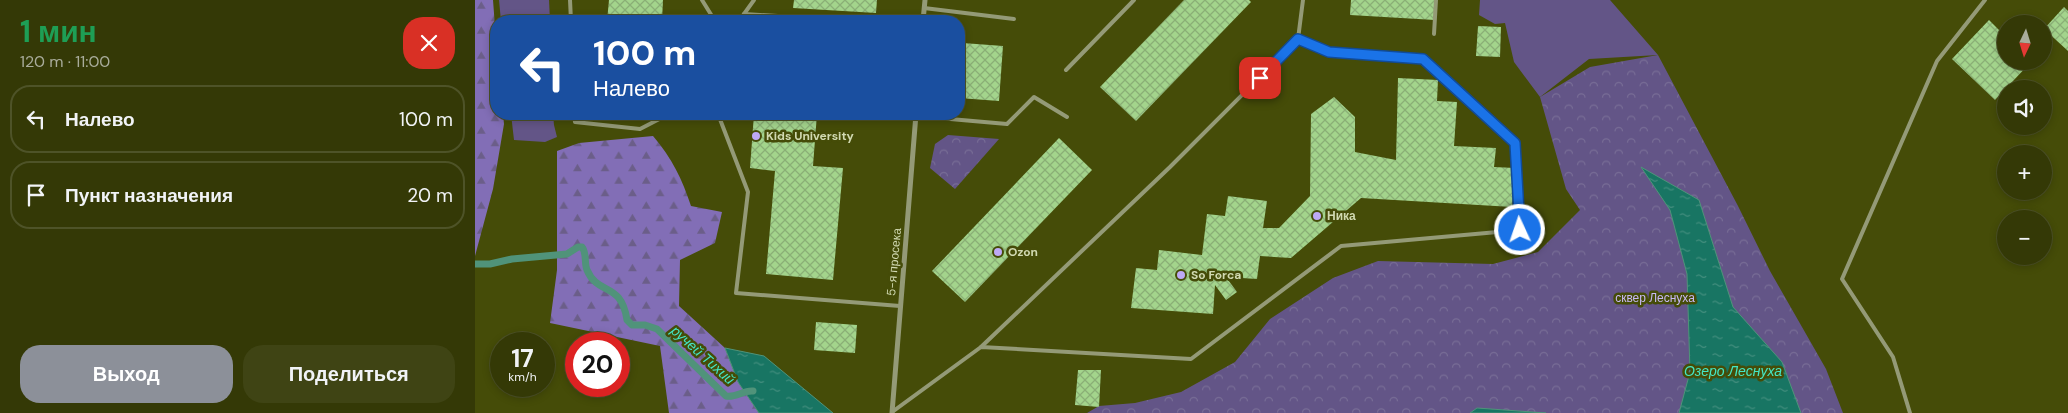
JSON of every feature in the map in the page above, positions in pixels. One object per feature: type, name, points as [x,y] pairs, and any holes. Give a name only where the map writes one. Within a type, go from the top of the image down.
[{"type":"street","points":[[923,15],[925,0]]},
{"type":"street","name":"5-я просека","points":[[892,412],[916,120]]},
{"type":"lane","points":[[570,0],[571,15]]},
{"type":"lane","points":[[701,0],[711,15]]},
{"type":"lane","points":[[744,14],[754,0]]},
{"type":"lane","points":[[1066,70],[1134,0]]},
{"type":"lane","points":[[892,412],[981,347],[1170,167],[1298,39],[1303,0]]},
{"type":"lane","points":[[1434,34],[1436,0]]},
{"type":"lane","points":[[1910,413],[1893,357],[1842,279],[1937,61],[1985,0]]},
{"type":"lane","points":[[924,8],[1014,19]]},
{"type":"lane","points":[[744,14],[760,15]]},
{"type":"lane","points":[[981,347],[1191,359],[1341,246],[1520,230],[1515,143],[1423,59],[1329,52],[1298,39]]},
{"type":"lane","points":[[965,120],[1007,124],[1034,97],[1067,117]]},
{"type":"lane","points":[[575,120],[575,122],[640,129],[657,120]]},
{"type":"lane","points":[[720,120],[748,192],[736,293],[900,306]]},
{"type":"green space","points":[[475,0],[493,0],[494,15],[490,15],[490,120],[504,120],[504,124],[493,189],[475,256]]},
{"type":"green space","points":[[499,0],[549,0],[550,15],[500,15]]},
{"type":"green space","points":[[1480,0],[1610,0],[1658,55],[1589,59],[1540,97],[1514,62],[1505,23],[1495,24],[1479,15]]},
{"type":"green space","name":"сквер Леснуха","points":[[1658,55],[1738,206],[1770,271],[1826,369],[1843,413],[1087,413],[1099,406],[1135,403],[1181,392],[1235,362],[1270,319],[1333,278],[1378,261],[1493,264],[1538,252],[1580,210],[1566,189],[1540,97],[1590,67]]},
{"type":"green space","points":[[512,120],[554,120],[557,137],[545,142],[514,140]]},
{"type":"green space","points":[[948,135],[999,139],[955,189],[930,168],[935,144]]},
{"type":"green space","points":[[653,136],[666,152],[676,169],[691,206],[722,212],[715,243],[680,260],[679,306],[725,348],[738,382],[759,413],[669,413],[660,346],[630,340],[630,332],[593,332],[550,323],[557,270],[557,151],[579,143]]},
{"type":"water","name":"Озеро Леснуха","points":[[1641,167],[1699,200],[1733,307],[1782,362],[1801,413],[1679,413],[1690,372],[1687,274],[1670,210]]},
{"type":"water","points":[[725,348],[764,356],[833,413],[759,413],[738,382]]},
{"type":"water","points":[[1477,408],[1546,413],[1470,413]]},
{"type":"building","points":[[609,0],[663,0],[662,15],[608,15]]},
{"type":"building","points":[[794,0],[877,0],[876,13],[793,8]]},
{"type":"building","points":[[1184,0],[1249,0],[1251,2],[1136,121],[1100,87]]},
{"type":"building","points":[[1351,0],[1436,0],[1435,20],[1350,15]]},
{"type":"building","points":[[2064,7],[2068,11],[2068,51],[2053,37],[2053,19]]},
{"type":"building","points":[[1989,20],[1997,28],[1997,70],[2023,70],[2014,80],[1997,80],[1997,98],[1995,100],[1952,59]]},
{"type":"building","points":[[1478,26],[1501,27],[1500,57],[1476,56]]},
{"type":"building","points":[[965,43],[1003,46],[999,101],[965,98]]},
{"type":"building","points":[[1398,78],[1438,80],[1437,101],[1457,102],[1454,146],[1496,148],[1494,167],[1515,168],[1512,207],[1361,198],[1291,258],[1260,256],[1257,279],[1226,277],[1237,292],[1226,300],[1215,285],[1213,314],[1131,308],[1136,268],[1157,270],[1159,250],[1202,255],[1207,214],[1225,216],[1228,196],[1267,201],[1263,228],[1279,228],[1310,196],[1311,114],[1334,97],[1355,117],[1355,152],[1396,160]]},
{"type":"building","points":[[754,120],[817,120],[813,166],[843,168],[833,280],[766,274],[775,171],[750,168]]},
{"type":"building","points":[[1059,138],[1092,170],[965,302],[932,271]]},
{"type":"building","points":[[816,322],[857,325],[855,353],[814,350]]},
{"type":"building","points":[[1078,370],[1101,370],[1099,407],[1075,405]]},
{"type":"waterway","name":"ручей Тихий","points":[[475,264],[490,264],[512,259],[567,254],[578,247],[582,247],[586,267],[592,278],[620,299],[627,320],[632,325],[645,325],[657,329],[726,396],[753,391]]},
{"type":"place","name":"Kids University","points":[[756,136]]},
{"type":"place","name":"Ника","points":[[1317,216]]},
{"type":"place","name":"Ozon","points":[[998,252]]},
{"type":"place","name":"So Forca","points":[[1181,275]]},
{"type":"route","points":[[1260,78],[1298,39],[1329,52],[1423,59],[1515,143],[1520,230]]}]
